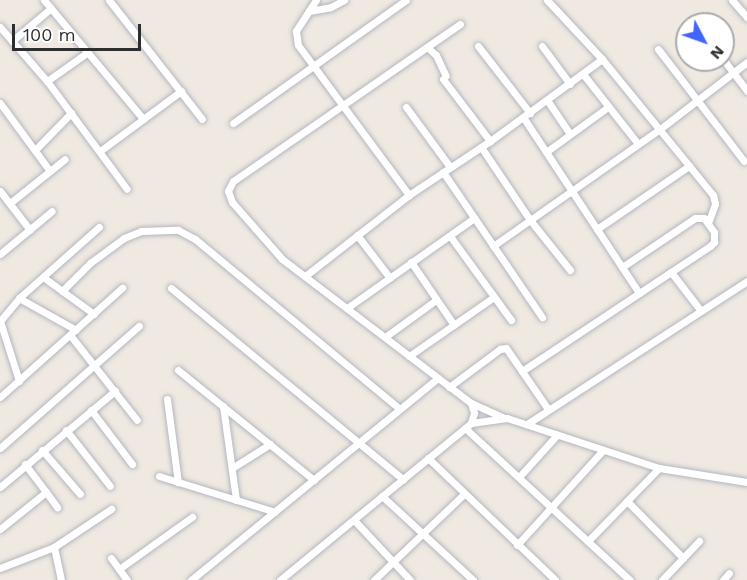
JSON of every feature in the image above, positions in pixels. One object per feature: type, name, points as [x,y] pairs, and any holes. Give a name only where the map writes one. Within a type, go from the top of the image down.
[{"type":"street","points":[[44,0],[143,119]]},
{"type":"street","points":[[109,0],[202,118]]},
{"type":"street","points":[[316,0],[300,24],[295,38],[341,106],[409,195]]},
{"type":"street","points":[[309,10],[332,7],[344,0]]},
{"type":"street","points":[[233,123],[406,0]]},
{"type":"street","points":[[547,0],[602,59],[715,199],[708,223]]},
{"type":"street","points":[[732,0],[747,17]]},
{"type":"street","points":[[12,40],[51,8]]},
{"type":"street","points":[[460,24],[233,181],[229,187],[228,196],[231,202],[272,248],[305,276],[471,403],[502,417],[659,468],[747,482]]},
{"type":"street","points":[[0,27],[47,81],[127,189]]},
{"type":"street","points":[[478,46],[526,115],[546,152],[639,293]]},
{"type":"street","points":[[542,46],[570,84]]},
{"type":"street","points":[[428,47],[436,55],[444,78],[490,141]]},
{"type":"street","points":[[658,49],[744,161]]},
{"type":"street","points":[[47,81],[88,52]]},
{"type":"street","points":[[305,276],[409,195],[490,141],[602,59]]},
{"type":"street","points":[[493,246],[660,129],[747,62]]},
{"type":"street","points":[[734,73],[747,91]]},
{"type":"street","points":[[583,74],[638,144]]},
{"type":"street","points":[[100,151],[182,91]]},
{"type":"street","points":[[547,100],[570,134]]},
{"type":"street","points":[[0,103],[50,171]]},
{"type":"street","points":[[406,106],[450,167]]},
{"type":"street","points":[[546,152],[608,107]]},
{"type":"street","points":[[35,150],[71,113]]},
{"type":"street","points":[[481,147],[530,220],[570,270]]},
{"type":"street","points":[[10,204],[65,159]]},
{"type":"street","points":[[597,229],[689,166]]},
{"type":"street","points":[[442,172],[542,316]]},
{"type":"street","points":[[0,191],[30,230]]},
{"type":"street","points":[[0,254],[52,211]]},
{"type":"street","points":[[346,308],[474,218]]},
{"type":"street","points":[[522,371],[714,242],[714,232],[704,218],[695,218],[622,267]]},
{"type":"street","points":[[19,381],[0,321],[19,298],[99,227]]},
{"type":"street","points":[[62,291],[90,263],[124,238],[141,231],[178,230],[195,239],[400,410]]},
{"type":"street","points":[[357,236],[390,278]]},
{"type":"street","points":[[450,236],[511,320]]},
{"type":"street","points":[[411,262],[454,325]]},
{"type":"street","points":[[671,272],[701,311]]},
{"type":"street","points":[[43,277],[94,314]]},
{"type":"street","points":[[528,424],[747,281]]},
{"type":"street","points":[[0,397],[122,288]]},
{"type":"street","points":[[171,288],[403,479]]},
{"type":"street","points":[[409,356],[494,297]]},
{"type":"street","points":[[19,298],[73,333],[137,420]]},
{"type":"street","points":[[385,337],[436,300]]},
{"type":"street","points":[[0,448],[93,363],[139,326]]},
{"type":"street","points":[[449,387],[503,348],[509,351],[548,409]]},
{"type":"street","points":[[178,370],[314,480]]},
{"type":"street","points":[[191,580],[438,378]]},
{"type":"street","points":[[0,487],[115,391]]},
{"type":"street","points":[[167,399],[178,482]]},
{"type":"street","points":[[280,580],[468,425],[474,413],[471,403]]},
{"type":"street","points":[[223,406],[236,500]]},
{"type":"street","points":[[91,410],[132,464]]},
{"type":"street","points":[[468,425],[502,417]]},
{"type":"street","points":[[468,425],[519,477],[630,580]]},
{"type":"street","points":[[66,430],[110,486]]},
{"type":"street","points":[[519,477],[557,435]]},
{"type":"street","points":[[232,468],[270,444]]},
{"type":"street","points":[[42,450],[80,494]]},
{"type":"street","points":[[517,545],[603,450]]},
{"type":"street","points":[[428,458],[555,580]]},
{"type":"street","points":[[25,464],[57,507]]},
{"type":"street","points":[[588,541],[659,468]]},
{"type":"street","points":[[159,476],[275,512]]},
{"type":"street","points":[[0,529],[46,492]]},
{"type":"street","points":[[374,580],[391,561],[464,494]]},
{"type":"street","points":[[382,496],[473,580]]},
{"type":"street","points":[[627,501],[683,558]]},
{"type":"street","points":[[0,568],[54,546],[111,509]]},
{"type":"street","points":[[119,569],[192,517]]},
{"type":"street","points":[[354,520],[410,580]]},
{"type":"street","points":[[662,580],[699,541]]},
{"type":"street","points":[[54,546],[61,580]]},
{"type":"street","points":[[111,558],[127,580]]},
{"type":"street","points":[[723,580],[729,573]]}]
